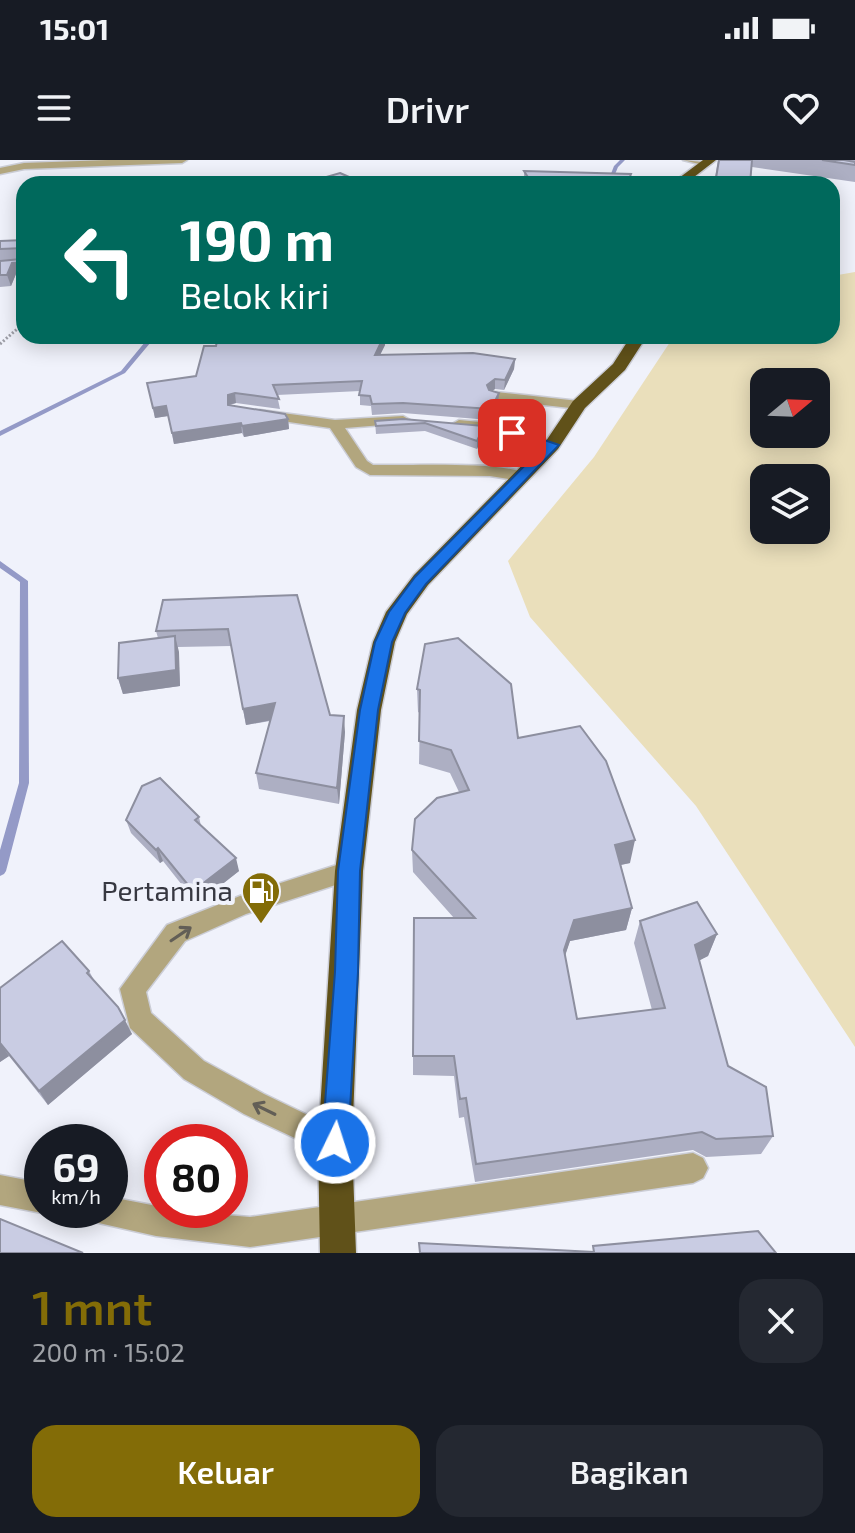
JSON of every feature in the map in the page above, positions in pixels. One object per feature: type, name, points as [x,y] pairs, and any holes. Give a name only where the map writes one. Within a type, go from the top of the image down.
[{"type":"highway","points":[[688,176],[709,161]]},
{"type":"highway","points":[[338,1253],[335,1143],[349,871],[369,710],[388,632],[397,612],[421,580],[552,445],[579,405],[619,367],[634,344]]},
{"type":"street","points":[[0,171],[24,166],[182,160]]},
{"type":"street","points":[[688,160],[709,161]]},
{"type":"street","points":[[496,396],[579,405]]},
{"type":"street","points":[[237,410],[335,424],[416,421]]},
{"type":"street","points":[[441,423],[496,427],[552,445]]},
{"type":"street","points":[[335,424],[361,464],[373,470],[490,471],[522,476]]},
{"type":"street","points":[[335,1143],[254,1104],[194,1070],[139,1019],[133,989],[176,933],[240,906],[349,871]]},
{"type":"street","points":[[128,1215],[250,1232],[693,1168]]},
{"type":"street","points":[[0,1190],[24,1195]]},
{"type":"path","points":[[0,344],[16,330]]},
{"type":"shaded area","points":[[855,272],[855,1047],[696,806],[530,617],[508,561],[594,457],[669,344],[840,344],[840,275]]},
{"type":"building","points":[[719,160],[752,160],[751,176],[716,176]]},
{"type":"building","points":[[822,160],[844,160],[855,162],[855,165]]},
{"type":"building","points":[[524,171],[631,174],[630,176],[527,176]]},
{"type":"building","points":[[16,240],[16,248],[0,249],[0,241]]},
{"type":"building","points":[[16,259],[16,263],[12,263],[7,275],[0,275],[0,261]]},
{"type":"building","points":[[380,344],[375,355],[473,353],[515,359],[505,380],[495,379],[487,385],[489,390],[499,393],[491,409],[372,404],[370,396],[359,395],[362,381],[273,385],[279,399],[235,393],[228,395],[228,405],[285,414],[288,419],[172,433],[166,406],[153,408],[147,383],[196,376],[204,346]]},
{"type":"building","points":[[403,419],[484,426],[477,441],[425,423],[376,426],[375,421]]},
{"type":"building","points":[[297,595],[330,715],[344,716],[337,788],[256,773],[275,703],[243,709],[228,629],[156,631],[163,600]]},
{"type":"building","points":[[175,636],[176,670],[118,678],[119,643]]},
{"type":"building","points":[[458,638],[511,684],[518,738],[580,726],[606,761],[635,840],[615,845],[632,908],[574,920],[564,950],[577,1019],[665,1008],[640,921],[697,902],[717,934],[695,945],[728,1066],[766,1087],[773,1136],[716,1139],[702,1132],[476,1164],[466,1098],[460,1099],[454,1056],[413,1056],[414,918],[475,918],[412,850],[415,819],[437,798],[469,790],[451,750],[419,741],[420,690],[417,689],[425,644]]},
{"type":"building","points":[[160,778],[199,817],[195,820],[236,858],[193,891],[158,848],[156,850],[126,820],[142,786]]},
{"type":"building","points":[[62,941],[118,1007],[125,1020],[39,1091],[0,1043],[0,988]]},
{"type":"building","points":[[0,1219],[83,1253],[0,1253]]},
{"type":"building","points":[[758,1231],[776,1253],[420,1253],[419,1243],[594,1252],[593,1246]]},
{"type":"waterway","points":[[612,176],[616,166],[623,160]]},
{"type":"waterway","points":[[0,434],[123,372],[146,344]]},
{"type":"waterway","points":[[0,564],[24,581],[24,783],[0,871]]},
{"type":"place","name":"Pertamina","points":[[261,925]]},
{"type":"route","points":[[335,1143],[349,871],[369,710],[384,642],[397,612],[421,580],[552,445],[512,433]]}]
